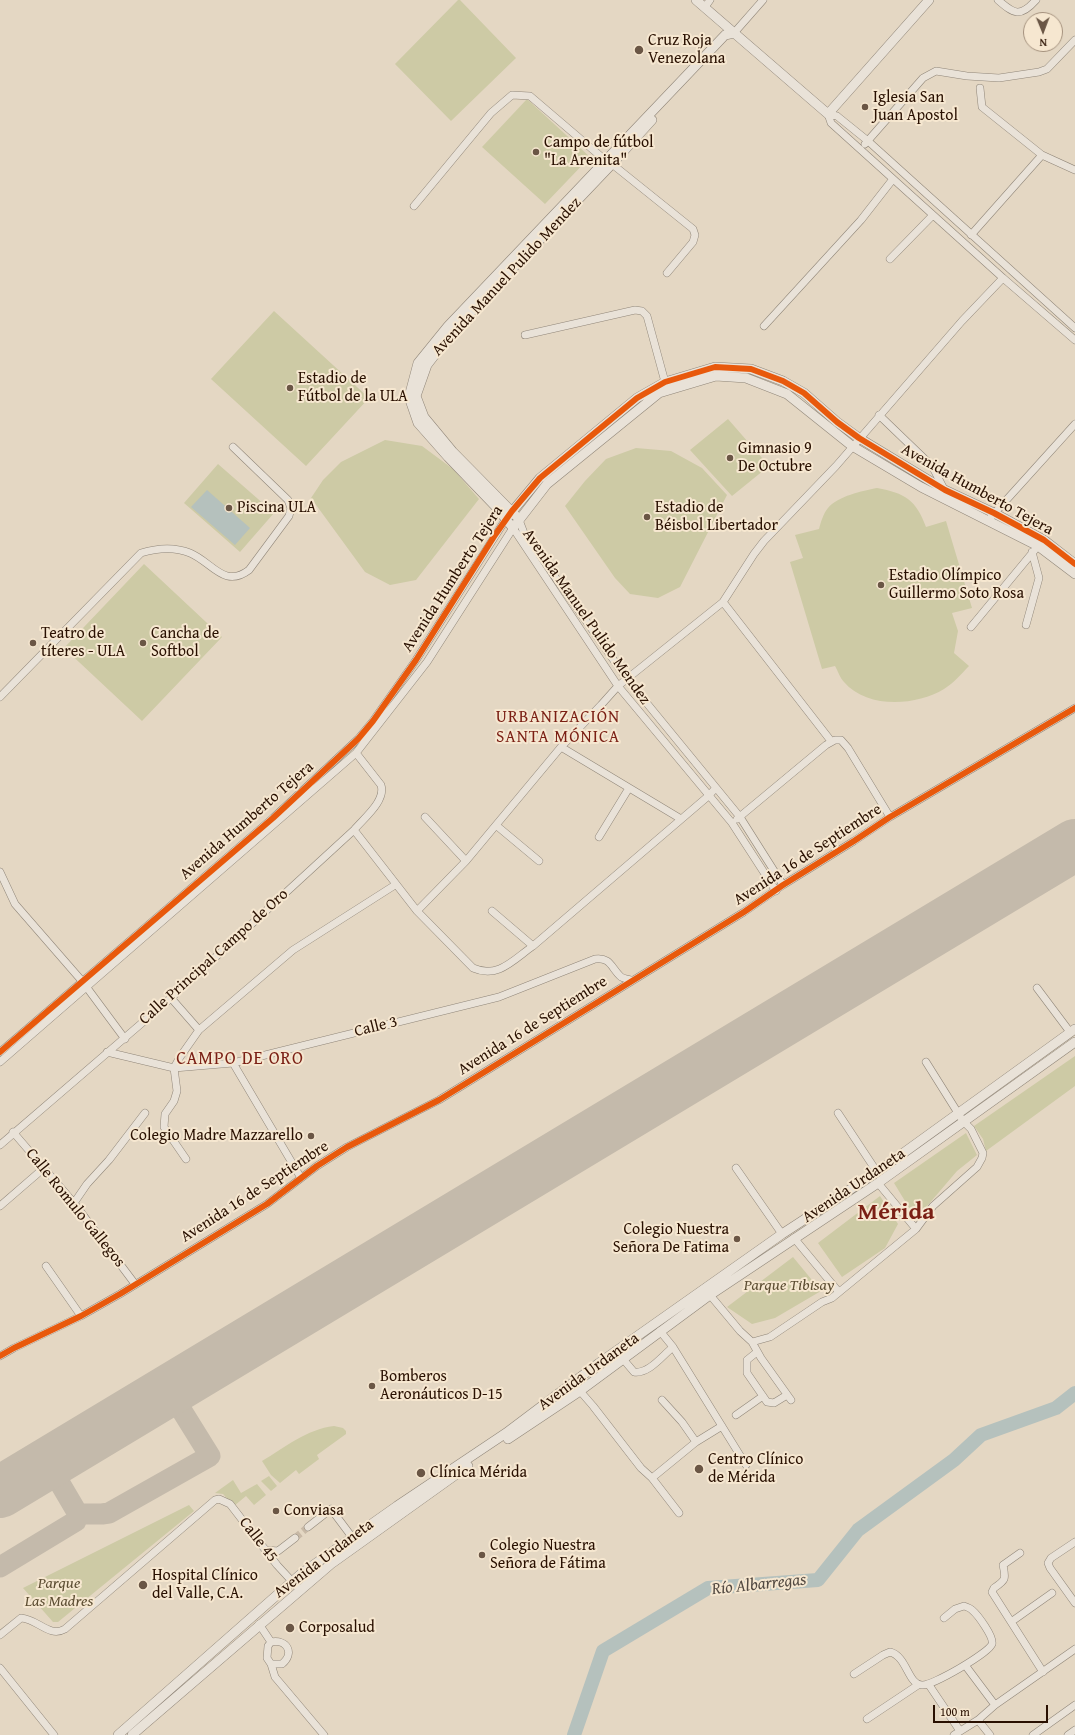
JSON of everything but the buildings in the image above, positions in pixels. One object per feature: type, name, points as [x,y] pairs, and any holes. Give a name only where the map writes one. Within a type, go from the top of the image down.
[{"type":"street","points":[[696,0],[708,4],[734,33],[828,114],[837,116],[868,141],[1075,328]]},
{"type":"street","points":[[734,33],[762,0]]},
{"type":"street","points":[[828,114],[929,0]]},
{"type":"street","points":[[998,0],[1012,12],[1020,12],[1028,8],[1036,0]]},
{"type":"street","name":"Avenida Manuel Pulido Mendez","points":[[734,33],[609,162],[454,330],[427,365],[416,396],[424,417],[453,452],[512,511],[524,533],[627,679],[740,817],[783,885]]},
{"type":"street","points":[[861,149],[923,78],[930,73],[943,71],[967,76],[999,78],[1039,72],[1047,69],[1075,40]]},
{"type":"street","points":[[980,88],[982,107],[1042,155],[1075,170]]},
{"type":"street","points":[[414,206],[491,113],[512,95],[530,96],[693,229],[695,235],[693,242],[667,273]]},
{"type":"street","points":[[828,114],[831,123],[1003,278],[1075,340]]},
{"type":"street","points":[[971,235],[1042,155]]},
{"type":"street","points":[[609,162],[448,326],[418,363],[409,397],[418,423],[513,528],[618,686],[710,794],[732,823],[776,890]]},
{"type":"street","points":[[764,326],[861,220],[893,179]]},
{"type":"street","points":[[890,259],[933,215]]},
{"type":"street","points":[[417,911],[466,861],[561,746],[618,686],[722,602],[764,541],[836,466],[859,438],[1003,278]]},
{"type":"street","points":[[525,335],[635,310],[642,310],[647,316],[666,382]]},
{"type":"street","name":"Avenida Humberto Tejera","points":[[0,1052],[273,818],[366,731],[416,660],[506,519],[540,478],[637,398],[666,382],[715,367],[751,369],[783,381],[804,394],[837,422],[859,438],[991,517],[1035,549],[1075,574]]},
{"type":"street","name":"Avenida Humberto Tejera","points":[[0,1062],[356,753],[427,662],[518,520],[547,484],[659,393],[716,376],[746,378],[787,394],[852,446],[921,487],[1044,540],[1075,564]]},
{"type":"street","points":[[880,415],[932,466],[945,490]]},
{"type":"street","points":[[991,517],[1075,424]]},
{"type":"street","points":[[0,697],[141,553],[155,548],[179,549],[191,553],[222,574],[232,577],[242,576],[250,570],[289,516],[291,508],[288,500],[233,447]]},
{"type":"street","points":[[1026,625],[1039,578],[1035,549]]},
{"type":"street","points":[[971,627],[1035,549]]},
{"type":"street","points":[[722,602],[831,741]]},
{"type":"street","name":"Avenida 16 de Septiembre","points":[[0,1356],[81,1316],[135,1284],[267,1204],[301,1178],[347,1147],[439,1100],[744,912],[783,885],[890,817],[1075,708]]},
{"type":"street","points":[[732,823],[831,741],[841,740],[848,748],[890,817]]},
{"type":"street","points":[[561,746],[681,819]]},
{"type":"street","name":"Calle Principal Campo de Oro","points":[[0,1145],[13,1132],[107,1052],[125,1039],[354,830],[380,799],[383,791],[381,785],[356,753]]},
{"type":"street","points":[[599,838],[629,788]]},
{"type":"street","points":[[354,830],[395,885],[417,911],[473,968],[483,972],[494,972],[502,969],[533,946],[716,788]]},
{"type":"street","points":[[425,818],[466,861]]},
{"type":"street","points":[[496,826],[539,861]]},
{"type":"street","points":[[0,872],[15,904],[87,987],[125,1039]]},
{"type":"street","points":[[186,1159],[164,1127],[164,1114],[174,1101],[176,1092],[174,1068],[199,1030],[293,950],[395,885]]},
{"type":"street","points":[[492,911],[533,946]]},
{"type":"street","name":"Calle 3","points":[[107,1052],[174,1068],[233,1063],[499,997],[595,959],[605,959],[620,976],[632,980]]},
{"type":"street","points":[[1037,988],[1072,1030]]},
{"type":"street","points":[[171,998],[199,1030]]},
{"type":"street","name":"Avenida Urdaneta","points":[[132,1735],[259,1624],[331,1564],[469,1465],[580,1391],[710,1295],[878,1183],[1072,1030]]},
{"type":"street","name":"Avenida Urdaneta","points":[[118,1735],[292,1581],[352,1537],[506,1433],[599,1363],[782,1234],[1075,1042]]},
{"type":"street","points":[[752,1342],[770,1337],[822,1302],[832,1298],[838,1291],[916,1229],[933,1206],[972,1172],[982,1158],[978,1140],[961,1117],[926,1062]]},
{"type":"street","points":[[233,1063],[301,1178]]},
{"type":"street","points":[[74,1203],[87,1184],[109,1160],[145,1113]]},
{"type":"street","points":[[838,1113],[877,1172]]},
{"type":"street","name":"Calle Romulo Gallegos","points":[[13,1132],[74,1203],[135,1284]]},
{"type":"street","points":[[0,1206],[44,1168]]},
{"type":"street","points":[[736,1168],[782,1234]]},
{"type":"street","points":[[878,1183],[916,1229]]},
{"type":"street","points":[[794,1238],[838,1291]]},
{"type":"street","points":[[46,1266],[81,1316]]},
{"type":"street","points":[[710,1295],[740,1331],[752,1342],[757,1352],[789,1397],[774,1403],[767,1402],[747,1373],[746,1369],[747,1360],[757,1352]]},
{"type":"street","points":[[660,1331],[673,1347],[746,1465]]},
{"type":"street","points":[[623,1359],[634,1372],[640,1373],[651,1367],[673,1347]]},
{"type":"street","points":[[580,1391],[679,1513]]},
{"type":"street","points":[[736,1415],[763,1396]]},
{"type":"street","points":[[662,1400],[682,1422],[696,1442]]},
{"type":"street","points":[[652,1478],[696,1442],[722,1426]]},
{"type":"street","name":"Calle 45","points":[[0,1635],[21,1618],[34,1621],[51,1632],[59,1632],[65,1629],[215,1500],[222,1500],[230,1504],[277,1565],[300,1590]]},
{"type":"street","points":[[308,1527],[331,1510],[352,1537]]},
{"type":"street","points":[[266,1550],[278,1551],[295,1538]]},
{"type":"street","points":[[1075,1542],[1051,1558],[1048,1563],[1050,1568],[1073,1595],[1075,1603]]},
{"type":"street","points":[[1020,1553],[1003,1565],[1004,1580],[992,1590],[1043,1672]]},
{"type":"street","points":[[1011,1622],[1052,1593]]},
{"type":"street","points":[[866,1719],[918,1685],[929,1685],[965,1665],[989,1648],[992,1643],[991,1636],[972,1610],[964,1606],[955,1609],[944,1618]]},
{"type":"street","points":[[259,1624],[271,1642]]},
{"type":"street","points":[[271,1642],[281,1642],[286,1645],[288,1650],[286,1661],[278,1665],[271,1664]]},
{"type":"street","points":[[271,1642],[268,1646],[267,1658],[271,1664],[275,1676],[324,1735]]},
{"type":"street","points":[[929,1685],[957,1733],[978,1720],[995,1705],[1075,1649]]},
{"type":"street","points":[[854,1674],[890,1652],[898,1655],[914,1682],[918,1685]]},
{"type":"street","points":[[965,1665],[995,1705]]},
{"type":"street","points":[[0,1668],[54,1735]]},
{"type":"street","points":[[1033,1735],[1075,1705]]},
{"type":"street","points":[[978,1720],[990,1735]]},
{"type":"street","points":[[1068,1735],[1075,1730]]},
{"type":"green space","points":[[458,0],[460,0],[516,58],[451,121],[395,64]]},
{"type":"green space","name":"Campo de fútbol \"La Arenita\"","points":[[527,99],[590,157],[545,204],[482,147]]},
{"type":"green space","name":"Estadio de Fútbol de la ULA","points":[[274,311],[369,398],[306,466],[211,379]]},
{"type":"green space","name":"Gimnasio 9 De Octubre","points":[[728,419],[769,466],[732,496],[690,450]]},
{"type":"green space","points":[[385,440],[422,446],[453,469],[479,499],[416,580],[390,585],[365,572],[311,498],[323,480],[341,462]]},
{"type":"green space","points":[[636,448],[671,451],[702,468],[727,495],[680,587],[658,598],[630,594],[615,578],[565,506],[585,481],[606,459]]},
{"type":"green space","name":"Piscina ULA","points":[[218,464],[274,513],[240,552],[184,503]]},
{"type":"green space","name":"Estadio Olímpico Guillermo Soto Rosa","points":[[877,488],[895,492],[908,499],[918,510],[926,527],[946,521],[972,608],[952,613],[958,631],[954,653],[969,666],[948,687],[933,695],[920,699],[892,702],[878,701],[865,697],[854,691],[844,682],[835,666],[822,669],[790,562],[803,558],[795,535],[819,529],[826,510],[838,500]]},
{"type":"green space","name":"Cancha de Softbol","points":[[144,564],[222,637],[142,721],[64,648]]},
{"type":"green space","points":[[1075,1056],[1075,1086],[986,1151],[983,1139],[974,1126]]},
{"type":"green space","points":[[966,1133],[977,1155],[957,1171],[916,1219],[894,1183]]},
{"type":"green space","name":"Parque Tibisay","points":[[880,1196],[898,1224],[885,1248],[842,1277],[818,1243]]},
{"type":"green space","name":"Parque Tibisay","points":[[793,1257],[821,1291],[775,1318],[752,1324],[727,1307]]},
{"type":"green space","points":[[334,1426],[343,1428],[346,1431],[346,1434],[317,1455],[319,1459],[299,1474],[296,1470],[280,1483],[271,1475],[262,1461],[305,1435]]},
{"type":"green space","points":[[269,1476],[277,1486],[271,1491],[261,1481]]},
{"type":"green space","points":[[233,1480],[241,1493],[257,1484],[266,1495],[254,1505],[246,1496],[234,1506],[223,1494],[215,1493]]},
{"type":"green space","name":"Parque Las Madres","points":[[189,1505],[194,1511],[58,1622],[53,1622],[23,1588]]},
{"type":"shaded area","points":[[207,490],[250,528],[235,545],[191,507]]},
{"type":"waterway","name":"Río Albarregas","points":[[574,1735],[603,1651],[708,1588],[818,1580],[858,1530],[954,1460],[981,1435],[1056,1408],[1075,1393]]},
{"type":"taxiway","points":[[78,1514],[109,1513],[210,1456],[169,1390]]},
{"type":"taxiway","points":[[0,1567],[76,1521],[78,1514],[48,1463]]},
{"type":"runway","points":[[0,1492],[1075,845]]},
{"type":"tunnel","points":[[295,1538],[308,1527]]},
{"type":"cycle path","points":[[0,1052],[273,818],[358,739],[373,721],[416,660],[495,535],[512,511],[540,478],[637,398],[665,382],[715,367],[751,369],[783,381],[804,393],[837,422],[859,438],[945,490],[994,513],[1044,540],[1075,564]]},
{"type":"cycle path","points":[[0,1356],[81,1316],[120,1294],[267,1204],[317,1166],[347,1147],[439,1100],[744,912],[783,885],[890,817],[1075,708]]},
{"type":"place","name":"Cruz Roja Venezolana","points":[[639,50]]},
{"type":"place","name":"Iglesia San Juan Apostol","points":[[865,107]]},
{"type":"place","name":"Campo de fútbol \"La Arenita\"","points":[[536,152]]},
{"type":"place","name":"Estadio de Fútbol de la ULA","points":[[290,388]]},
{"type":"place","name":"Gimnasio 9 De Octubre","points":[[730,458]]},
{"type":"place","name":"Piscina ULA","points":[[229,508]]},
{"type":"place","name":"Estadio de Béisbol Libertador","points":[[647,517]]},
{"type":"place","name":"Estadio Olímpico Guillermo Soto Rosa","points":[[881,585]]},
{"type":"place","name":"Teatro de títeres - ULA","points":[[33,643]]},
{"type":"place","name":"Cancha de Softbol","points":[[143,643]]},
{"type":"place","name":"Colegio Madre Mazzarello","points":[[311,1136]]},
{"type":"place","name":"Colegio Nuestra Señora De Fatima","points":[[737,1239]]},
{"type":"place","name":"Bomberos Aeronáuticos D-15","points":[[372,1386]]},
{"type":"place","name":"Centro Clínico de Mérida","points":[[699,1469]]},
{"type":"place","name":"Clínica Mérida","points":[[421,1473]]},
{"type":"place","name":"Conviasa","points":[[276,1511]]},
{"type":"place","name":"Colegio Nuestra Señora de Fátima","points":[[482,1555]]},
{"type":"place","name":"Hospital Clínico del Valle, C.A.","points":[[143,1585]]},
{"type":"place","name":"Corposalud","points":[[290,1628]]},
{"type":"district","name":"URBANIZACIÓN SANTA MÓNICA","points":[[558,728]]},
{"type":"district","name":"CAMPO DE ORO","points":[[240,1059]]},
{"type":"district","name":"Mérida","points":[[896,1213]]}]
